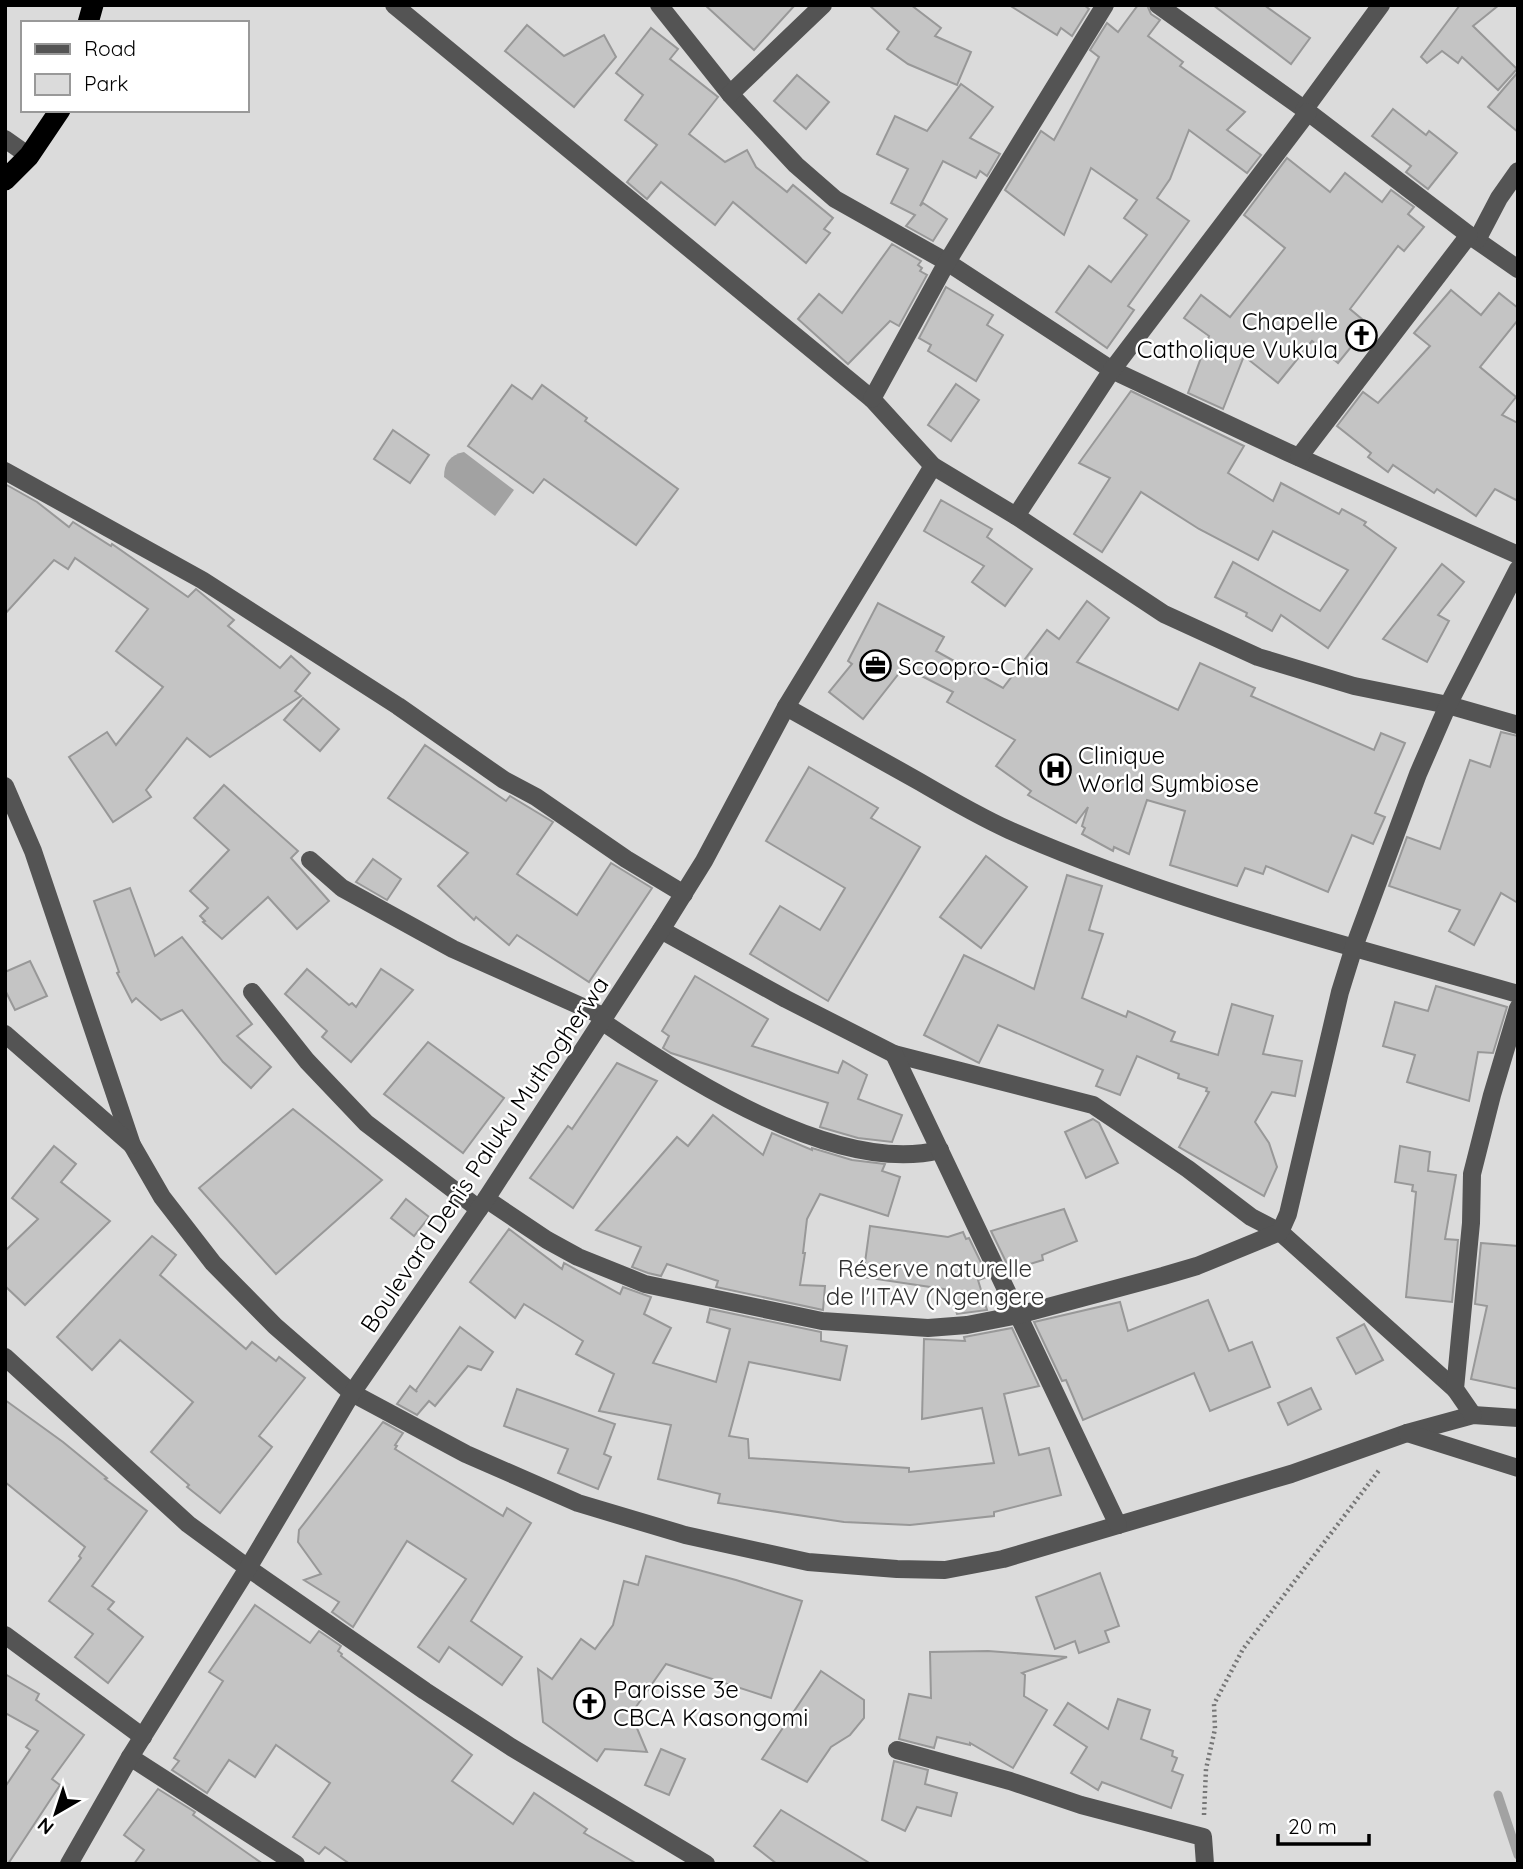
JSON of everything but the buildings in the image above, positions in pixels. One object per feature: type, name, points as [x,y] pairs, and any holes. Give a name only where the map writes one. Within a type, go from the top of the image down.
[{"type":"highway","points":[[5,180],[29,156],[59,112]]},
{"type":"street","points":[[659,5],[730,94],[796,165],[835,199],[947,262],[1112,370],[1518,555]]},
{"type":"street","points":[[730,94],[823,5]]},
{"type":"street","points":[[872,400],[947,262],[1105,5]]},
{"type":"street","points":[[1158,5],[1518,269]]},
{"type":"street","points":[[1016,516],[1112,370],[1306,111],[1381,5]]},
{"type":"street","points":[[398,6],[872,400],[933,466],[1016,516],[1164,614],[1258,657],[1354,686],[1448,705],[1518,725]]},
{"type":"street","points":[[5,139],[29,156]]},
{"type":"street","points":[[1299,457],[1473,238],[1518,170]]},
{"type":"street","name":"Boulevard Denis Paluku Muthogherwa","points":[[69,1864],[130,1757],[352,1394],[483,1204],[662,930],[704,861],[786,707],[933,466]]},
{"type":"street","points":[[5,471],[202,580],[398,706],[504,780],[536,797],[626,859],[684,894]]},
{"type":"street","points":[[252,992],[307,1061],[366,1123],[483,1204],[578,1257],[645,1284],[822,1321],[928,1328],[967,1325],[1018,1315],[1185,1269],[1280,1232],[1291,1201],[1340,992],[1354,947],[1418,774],[1448,705],[1518,569]]},
{"type":"street","points":[[786,707],[959,804],[1019,834],[1130,878],[1518,994]]},
{"type":"street","points":[[5,786],[33,850],[132,1145],[162,1197],[213,1263],[275,1326],[352,1394],[466,1454],[578,1503],[685,1535],[808,1562],[944,1570],[1003,1559],[1291,1474],[1408,1433],[1473,1415],[1518,1418]]},
{"type":"street","points":[[310,860],[342,888],[453,949],[604,1020],[638,1046],[745,1109],[831,1142],[882,1153],[918,1156],[940,1150]]},
{"type":"street","points":[[662,930],[786,999],[894,1054],[1093,1105],[1188,1169],[1251,1217],[1280,1232],[1455,1389],[1473,1415]]},
{"type":"street","points":[[1455,1389],[1471,1223],[1472,1174],[1518,1008]]},
{"type":"street","points":[[5,1034],[132,1145]]},
{"type":"street","points":[[894,1054],[1118,1525]]},
{"type":"street","points":[[5,1357],[188,1524],[425,1691],[511,1748],[706,1864]]},
{"type":"street","points":[[1408,1433],[1518,1468]]},
{"type":"street","points":[[5,1635],[143,1737]]},
{"type":"street","points":[[897,1750],[1010,1781],[1081,1805],[1203,1837],[1205,1864]]},
{"type":"street","points":[[130,1757],[296,1864]]},
{"type":"path","points":[[1203,1837],[1206,1769],[1215,1729],[1214,1704],[1244,1648],[1382,1466]]},
{"type":"green space","name":"Réserve naturelle de l'ITAV (Ngengere","points":[[5,5],[1518,5],[1518,1864],[5,1864]]},
{"type":"shaded area","points":[[464,452],[514,490],[495,516],[444,477],[449,460]]},
{"type":"waterway","points":[[1498,1795],[1518,1855]]},
{"type":"place","name":"Chapelle Catholique Vukula","points":[[1361,335]]},
{"type":"place","name":"Scoopro-Chia","points":[[875,666]]},
{"type":"place","name":"Clinique World Symbiose","points":[[1055,769]]},
{"type":"place","name":"Paroisse 3e CBCA Kasongomi","points":[[590,1703]]}]
